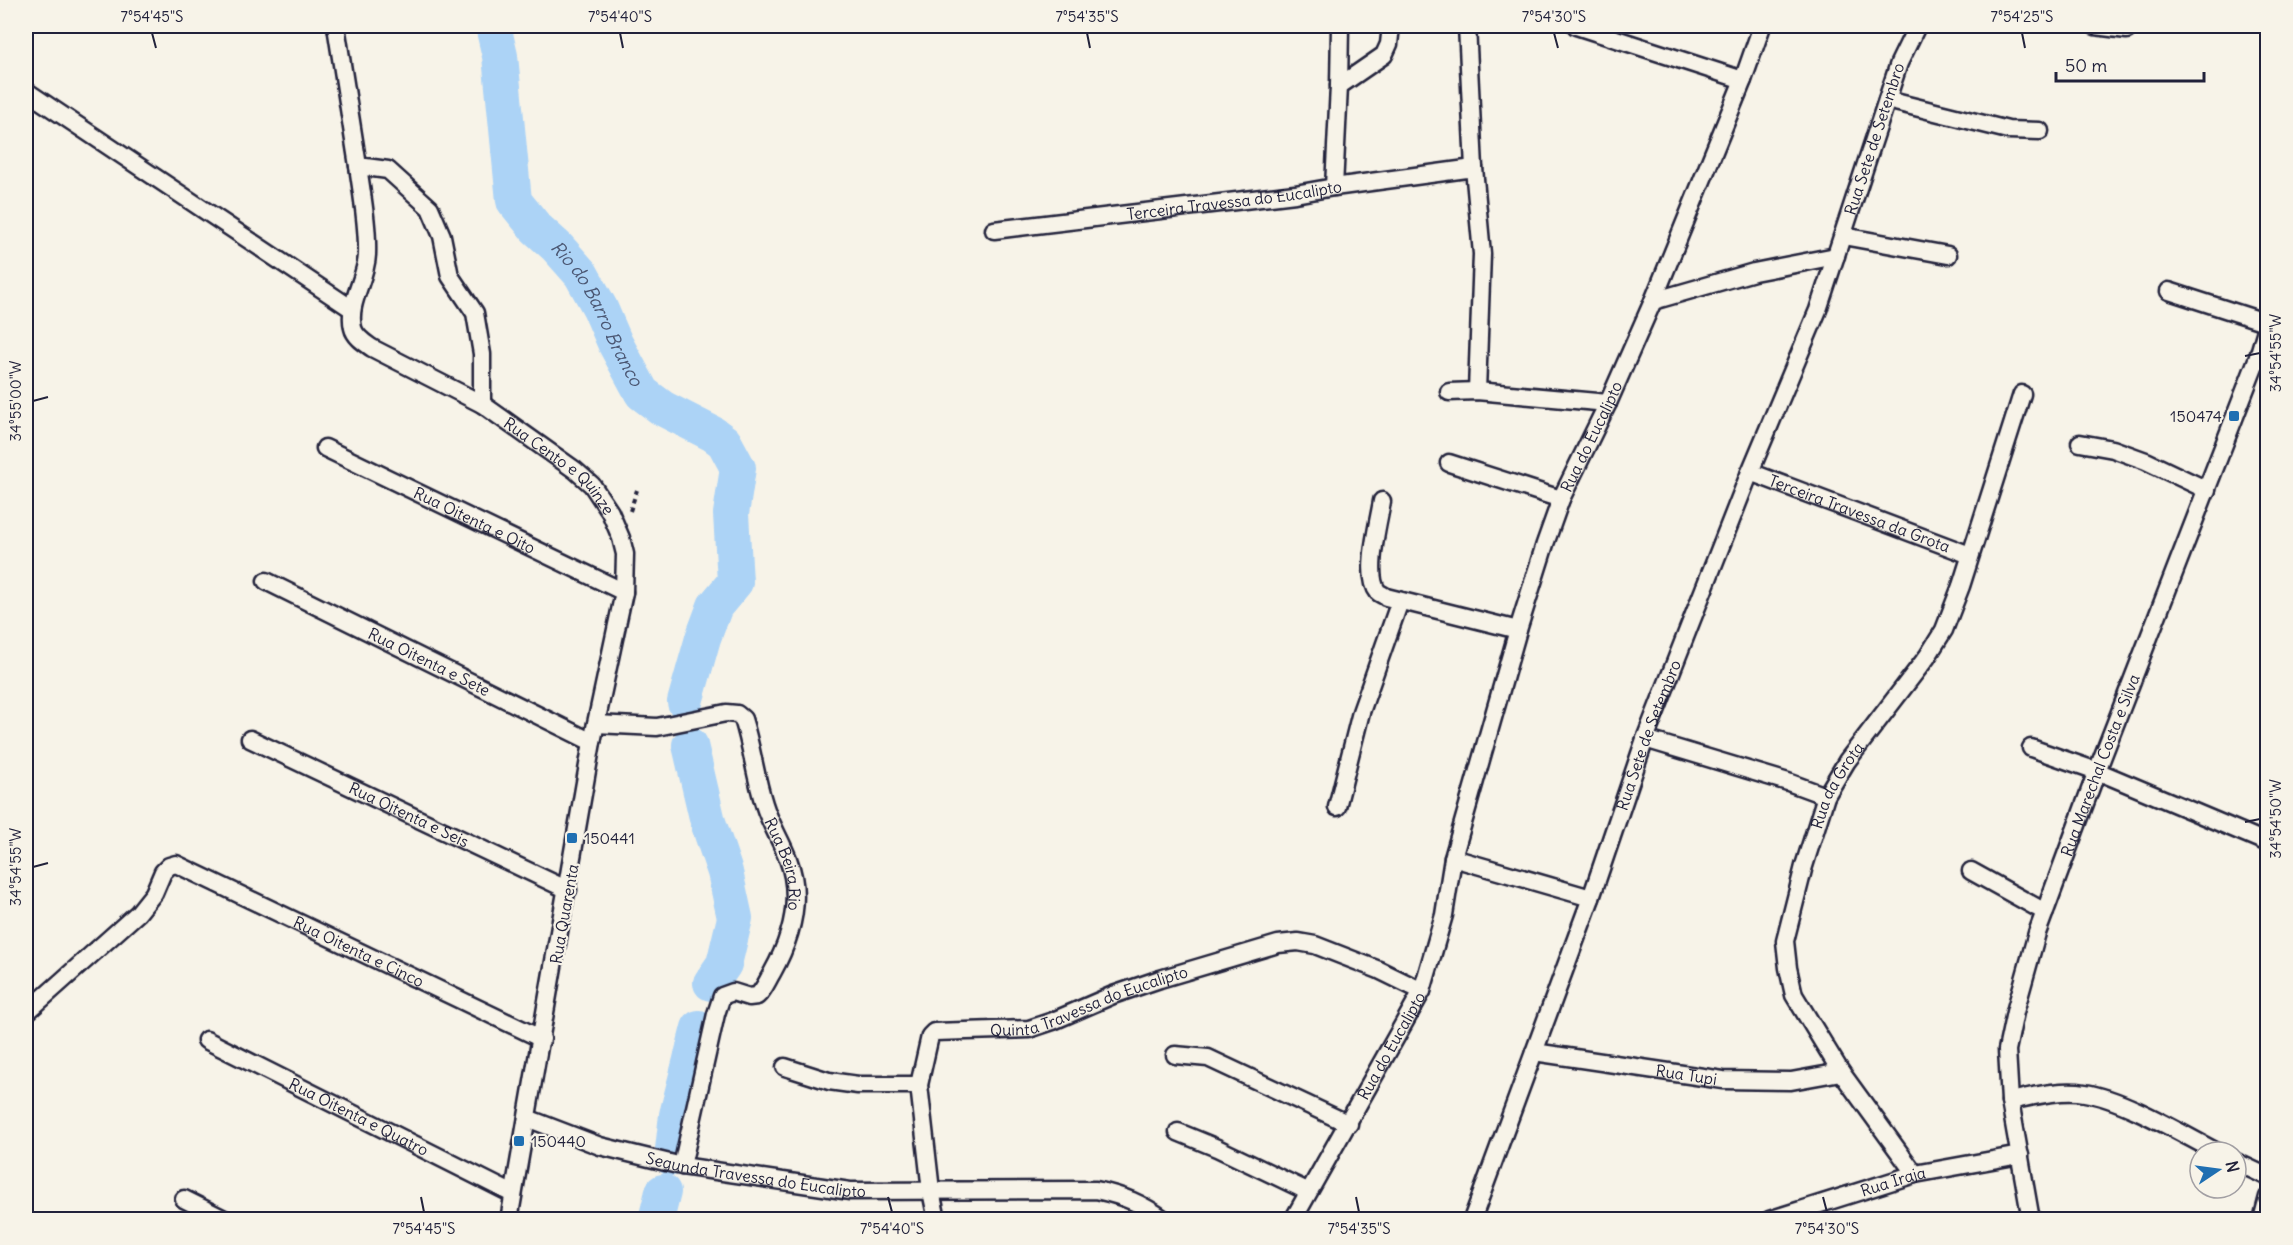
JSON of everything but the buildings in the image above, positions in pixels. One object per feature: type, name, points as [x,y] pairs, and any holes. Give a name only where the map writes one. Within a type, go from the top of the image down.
[{"type":"street","points":[[26,92],[352,309],[364,274],[367,256],[358,166],[336,26]]},
{"type":"street","points":[[1334,187],[1340,26]]},
{"type":"street","points":[[1339,86],[1384,55],[1389,44],[1391,26]]},
{"type":"street","points":[[1467,26],[1474,168],[1482,254],[1477,392]]},
{"type":"street","points":[[1576,26],[1600,29],[1743,80]]},
{"type":"street","name":"Rua do Eucalipto","points":[[1293,1220],[1307,1191],[1349,1124],[1422,991],[1444,915],[1453,858],[1518,630],[1561,499],[1608,404],[1653,301],[1743,80],[1762,26]]},
{"type":"street","name":"Rua Sete de Setembro","points":[[1472,1220],[1591,898],[1645,738],[1750,472],[1818,310],[1899,63],[1917,26]]},
{"type":"street","points":[[2095,26],[2127,30]]},
{"type":"street","points":[[1887,100],[2008,130],[2040,131]]},
{"type":"street","points":[[358,166],[388,171],[430,208],[442,236],[450,276],[475,313],[482,354],[482,404]]},
{"type":"street","name":"Terceira Travessa do Eucalipto","points":[[994,230],[1295,194],[1474,168]]},
{"type":"street","points":[[1843,236],[1948,255]]},
{"type":"street","points":[[1653,301],[1754,272],[1836,256]]},
{"type":"street","points":[[2169,291],[2268,323]]},
{"type":"street","name":"Rua Cento e Quinze","points":[[352,309],[353,330],[360,340],[482,404],[575,470],[592,485],[610,512],[621,538]]},
{"type":"street","name":"Rua Marechal Costa e Silva","points":[[2031,1220],[2010,1101],[2007,1050],[2024,978],[2045,912],[2097,771],[2258,357],[2268,323]]},
{"type":"street","points":[[1449,392],[1477,392],[1608,404]]},
{"type":"street","name":"Rua da Grota","points":[[1915,1174],[1840,1072],[1794,995],[1785,941],[1804,866],[1826,796],[1847,761],[1938,641],[1961,586],[2022,394]]},
{"type":"street","points":[[2080,443],[2124,453],[2207,490]]},
{"type":"street","name":"Rua Oitenta e Oito","points":[[326,448],[624,592]]},
{"type":"street","points":[[1449,463],[1561,499]]},
{"type":"street","name":"Terceira Travessa da Grota","points":[[1750,472],[1970,555]]},
{"type":"street","points":[[1382,501],[1372,564],[1378,592],[1400,601],[1518,630]]},
{"type":"street","name":"Rua Quarenta","points":[[509,1220],[592,742],[624,592],[625,554],[621,538]]},
{"type":"street","name":"Rua Oitenta e Sete","points":[[266,581],[592,742]]},
{"type":"street","points":[[1337,807],[1361,712],[1400,601]]},
{"type":"street","name":"Rua Beira Rio","points":[[596,724],[657,727],[726,713],[737,714],[743,719],[747,730],[752,762],[765,809],[788,858],[792,872],[794,912],[791,934],[760,994],[755,998],[733,992],[722,996],[682,1166]]},
{"type":"street","points":[[1645,738],[1826,796]]},
{"type":"street","name":"Rua Oitenta e Seis","points":[[250,739],[568,890]]},
{"type":"street","points":[[2031,748],[2097,771],[2268,843]]},
{"type":"street","points":[[1453,858],[1591,898]]},
{"type":"street","name":"Rua Oitenta e Cinco","points":[[26,1012],[138,913],[154,893],[163,872],[169,866],[176,864],[542,1039]]},
{"type":"street","points":[[1971,871],[2045,912]]},
{"type":"street","name":"Quinta Travessa do Eucalipto","points":[[919,1084],[930,1036],[934,1032],[1029,1029],[1053,1022],[1113,995],[1278,944],[1298,942],[1315,945],[1379,970],[1422,991]]},
{"type":"street","name":"Rua Oitenta e Quatro","points":[[206,1040],[513,1194]]},
{"type":"street","name":"Rua Tupi","points":[[1534,1052],[1723,1080],[1791,1081],[1840,1072]]},
{"type":"street","points":[[1175,1055],[1208,1058],[1349,1124]]},
{"type":"street","points":[[785,1067],[829,1081],[858,1084],[919,1084],[931,1191],[937,1220]]},
{"type":"street","points":[[2010,1101],[2051,1094],[2084,1093],[2122,1105],[2193,1140]]},
{"type":"street","name":"Segunda Travessa do Eucalipto","points":[[526,1118],[600,1146],[682,1166],[850,1191],[1096,1190],[1138,1202],[1165,1220]]},
{"type":"street","points":[[1178,1132],[1307,1191]]},
{"type":"street","name":"Rua Iraja","points":[[1769,1220],[1915,1174],[2020,1155]]},
{"type":"street","points":[[2248,1167],[2268,1177]]},
{"type":"street","points":[[2262,1220],[2268,1197]]},
{"type":"street","points":[[184,1199],[226,1220]]},
{"type":"waterway","name":"Rio do Barro Branco","points":[[493,26],[500,56],[514,201],[536,228],[581,274],[642,393],[662,408],[724,442],[738,468],[731,514],[735,582],[715,606],[703,638],[685,702]]},
{"type":"waterway","name":"Rio do Barro Branco","points":[[690,745],[708,822],[725,872],[735,918],[724,964],[711,983]]},
{"type":"waterway","name":"Rio do Barro Branco","points":[[672,1158],[677,1115],[699,1028]]},
{"type":"waterway","name":"Rio do Barro Branco","points":[[656,1220],[663,1192]]},
{"type":"place","name":"150474","points":[[2234,416]]},
{"type":"place","name":"150441","points":[[572,838]]},
{"type":"place","name":"150440","points":[[519,1141]]}]
